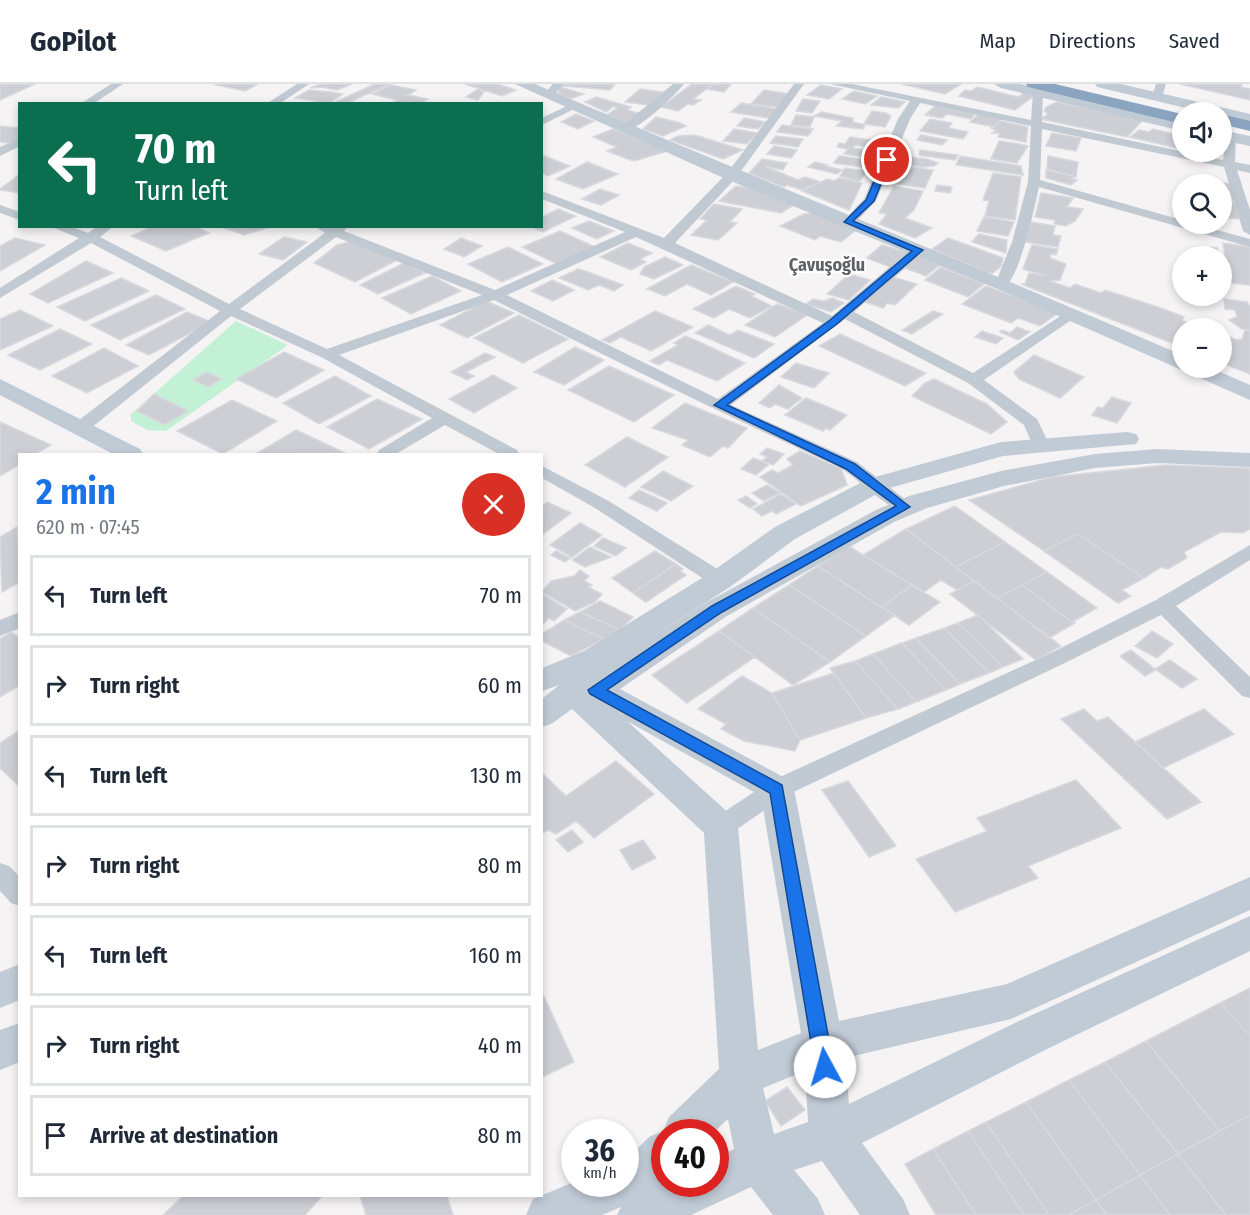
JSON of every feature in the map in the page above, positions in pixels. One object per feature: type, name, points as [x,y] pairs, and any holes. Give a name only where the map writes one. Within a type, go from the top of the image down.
[{"type":"highway","points":[[1071,84],[1172,107]]},
{"type":"highway","points":[[1036,88],[1172,117]]},
{"type":"highway","points":[[1232,131],[1250,126]]},
{"type":"street","points":[[88,102],[118,84]]},
{"type":"street","points":[[277,102],[304,84]]},
{"type":"street","points":[[522,84],[554,89],[575,106],[625,129],[732,175],[1002,284],[1070,316],[1172,359]]},
{"type":"street","points":[[625,129],[651,110],[679,84]]},
{"type":"street","points":[[666,244],[732,175],[799,84]]},
{"type":"street","points":[[835,84],[1035,123],[1250,169]]},
{"type":"street","points":[[1000,84],[1036,88],[1172,123]]},
{"type":"street","points":[[1102,84],[1159,91],[1250,119]]},
{"type":"street","points":[[1002,284],[1019,242],[1034,182],[1036,88]]},
{"type":"street","points":[[848,222],[870,201],[904,118],[917,99]]},
{"type":"street","points":[[543,122],[575,106]]},
{"type":"street","points":[[1232,134],[1250,141]]},
{"type":"street","points":[[0,152],[18,142]]},
{"type":"street","points":[[1229,164],[1250,231]]},
{"type":"street","points":[[1034,182],[1250,243]]},
{"type":"street","points":[[543,195],[633,233],[666,244],[838,317],[974,380],[1030,423],[1040,444]]},
{"type":"street","points":[[0,209],[18,215]]},
{"type":"street","points":[[61,228],[92,238],[230,310],[326,354],[509,453]]},
{"type":"street","points":[[0,294],[105,228]]},
{"type":"street","points":[[80,428],[230,310],[339,229],[495,295],[719,405],[850,466],[877,484],[904,507]]},
{"type":"street","points":[[326,354],[495,295],[633,233]]},
{"type":"street","points":[[719,405],[838,317],[918,250]]},
{"type":"street","points":[[974,380],[1070,316]]},
{"type":"street","points":[[1216,378],[1250,393]]},
{"type":"street","points":[[0,386],[129,453]]},
{"type":"street","points":[[387,453],[444,418]]},
{"type":"street","points":[[543,713],[566,678],[720,580],[785,533],[877,484],[1001,448],[1140,438],[1250,445]]},
{"type":"street","points":[[566,678],[717,609],[904,507],[1001,479],[1095,461],[1156,456],[1250,460]]},
{"type":"street","points":[[543,472],[601,504],[720,580]]},
{"type":"street","points":[[721,827],[777,789],[1060,657],[1163,605],[1250,551]]},
{"type":"street","points":[[1163,605],[1250,690]]},
{"type":"street","points":[[0,629],[18,620]]},
{"type":"street","points":[[566,678],[777,789]]},
{"type":"street","points":[[566,678],[721,827],[740,1077],[758,1161],[802,1215]]},
{"type":"street","points":[[777,789],[823,1044],[831,1136],[887,1215]]},
{"type":"street","points":[[0,874],[18,894]]},
{"type":"street","points":[[697,1119],[740,1077],[823,1044],[1011,1000],[1250,893]]},
{"type":"street","points":[[729,1174],[758,1161],[831,1136],[1033,1035],[1250,933]]},
{"type":"street","points":[[0,990],[18,983]]},
{"type":"street","points":[[0,1050],[18,1043]]},
{"type":"street","points":[[639,1177],[651,1166]]},
{"type":"street","points":[[549,1215],[591,1197]]},
{"type":"street","points":[[640,1215],[680,1197]]},
{"type":"green space","points":[[236,321],[288,345],[166,431],[147,430],[131,421],[131,414]]},
{"type":"building","points":[[0,84],[35,84],[0,100]]},
{"type":"building","points":[[258,84],[245,91],[216,85]]},
{"type":"building","points":[[321,84],[352,84],[337,90],[322,87],[310,88]]},
{"type":"building","points":[[375,84],[390,84],[350,102],[335,102]]},
{"type":"building","points":[[465,84],[497,84],[516,90],[502,96]]},
{"type":"building","points":[[565,84],[615,84],[610,90],[563,86]]},
{"type":"building","points":[[692,84],[713,84],[693,99],[701,100],[693,105],[688,104],[678,111],[661,107]]},
{"type":"building","points":[[714,84],[731,84],[724,92],[707,89]]},
{"type":"building","points":[[901,84],[961,84],[945,94]]},
{"type":"building","points":[[1180,84],[1242,84],[1241,87],[1250,89],[1250,100]]},
{"type":"building","points":[[391,85],[416,90],[408,95],[428,99],[423,102],[394,102],[397,100],[372,94]]},
{"type":"building","points":[[821,85],[842,89],[829,99],[807,95]]},
{"type":"building","points":[[560,87],[584,94],[570,99],[558,93]]},
{"type":"building","points":[[977,87],[1018,97],[1024,93],[1035,95],[1015,110],[959,96],[965,90],[971,91]]},
{"type":"building","points":[[478,89],[484,92],[478,100],[466,97]]},
{"type":"building","points":[[640,89],[663,92],[649,105],[625,102]]},
{"type":"building","points":[[309,90],[343,94],[331,102],[295,98]]},
{"type":"building","points":[[764,90],[789,94],[777,107],[751,104]]},
{"type":"building","points":[[854,91],[877,96],[865,104],[842,99]]},
{"type":"building","points":[[596,97],[631,107],[627,110],[641,114],[626,123],[607,115],[617,108],[614,106],[606,112],[585,102]]},
{"type":"building","points":[[881,97],[905,102],[898,108],[871,105]]},
{"type":"building","points":[[803,99],[820,101],[812,113],[796,111]]},
{"type":"building","points":[[1057,102],[1143,120],[1127,137],[1041,119],[1048,114],[1044,111],[1046,107]]},
{"type":"building","points":[[741,103],[777,109],[769,118],[731,112]]},
{"type":"building","points":[[935,106],[975,114],[971,119],[947,114],[942,118],[925,115]]},
{"type":"building","points":[[872,111],[891,116],[885,127],[864,124]]},
{"type":"building","points":[[822,112],[853,118],[853,122],[865,125],[863,129],[836,126],[842,121],[814,116]]},
{"type":"building","points":[[576,114],[594,121],[578,129],[561,122]]},
{"type":"building","points":[[979,114],[1002,119],[994,127],[970,122]]},
{"type":"building","points":[[796,115],[814,117],[810,127],[791,125]]},
{"type":"building","points":[[656,117],[686,126],[663,136],[643,129]]},
{"type":"building","points":[[744,118],[765,122],[758,129],[737,126]]},
{"type":"building","points":[[930,119],[952,123],[948,128],[968,132],[963,139],[920,131]]},
{"type":"building","points":[[1001,121],[1028,127],[1026,142],[998,137],[1000,133],[992,133],[996,130],[991,128]]},
{"type":"building","points":[[782,125],[813,129],[808,136],[777,132]]},
{"type":"building","points":[[0,126],[18,128],[18,140],[11,143],[0,142]]},
{"type":"building","points":[[613,129],[668,151],[634,161],[607,151],[617,147],[593,137]]},
{"type":"building","points":[[734,129],[757,133],[747,144],[723,141]]},
{"type":"building","points":[[1153,129],[1172,134],[1172,147],[1130,137],[1139,130],[1149,132]]},
{"type":"building","points":[[1052,133],[1081,138],[1076,151],[1046,146]]},
{"type":"building","points":[[695,135],[743,150],[723,159],[670,140],[678,136]]},
{"type":"building","points":[[921,135],[947,140],[942,145],[917,140]]},
{"type":"building","points":[[776,136],[803,139],[798,147],[770,143]]},
{"type":"building","points":[[850,137],[879,141],[875,148],[855,145],[853,148],[874,151],[870,158],[844,154],[848,149],[837,147],[839,143],[845,144]]},
{"type":"building","points":[[999,141],[1028,146],[1017,163],[991,159]]},
{"type":"building","points":[[774,146],[797,150],[791,158],[767,154]]},
{"type":"building","points":[[920,150],[958,155],[955,160],[919,155]]},
{"type":"building","points":[[543,155],[570,166],[548,176],[543,174]]},
{"type":"building","points":[[839,156],[871,160],[867,168],[834,163]]},
{"type":"building","points":[[960,156],[1021,166],[1023,175],[956,165]]},
{"type":"building","points":[[1048,156],[1078,162],[1076,177],[1047,169]]},
{"type":"building","points":[[910,157],[938,163],[934,166],[923,167],[905,164]]},
{"type":"building","points":[[762,159],[787,163],[783,170],[764,166],[798,180],[805,177],[821,182],[802,190],[787,185],[784,187],[749,173]]},
{"type":"building","points":[[587,162],[618,174],[583,189],[556,179]]},
{"type":"building","points":[[815,162],[842,170],[837,174],[808,167]]},
{"type":"building","points":[[905,166],[933,170],[925,188],[896,184]]},
{"type":"building","points":[[845,168],[867,171],[859,182],[840,176]]},
{"type":"building","points":[[1046,170],[1074,176],[1072,179],[1077,180],[1071,185],[1046,178]]},
{"type":"building","points":[[993,173],[1021,177],[1015,220],[985,216],[989,201],[983,200]]},
{"type":"building","points":[[18,176],[18,193],[0,189]]},
{"type":"building","points":[[839,178],[862,183],[849,210],[802,191],[827,179],[834,181]]},
{"type":"building","points":[[937,185],[952,187],[950,193],[935,191]]},
{"type":"building","points":[[736,186],[750,188],[794,205],[781,213],[719,201]]},
{"type":"building","points":[[894,186],[923,191],[914,210],[905,218],[932,228],[915,238],[879,224],[887,214],[879,213]]},
{"type":"building","points":[[600,189],[619,195],[601,205],[582,199]]},
{"type":"building","points":[[1041,193],[1073,198],[1067,207],[1083,209],[1075,221],[1066,226],[1054,224],[1055,220],[1035,217]]},
{"type":"building","points":[[1232,203],[1236,204],[1239,219],[1232,218]]},
{"type":"building","points":[[714,204],[742,209],[730,222],[737,223],[718,240],[691,235],[707,220],[700,219]]},
{"type":"building","points":[[558,209],[576,216],[543,232],[534,228],[543,228],[543,216]]},
{"type":"building","points":[[813,213],[856,230],[841,242],[820,236],[815,240],[780,226],[804,214]]},
{"type":"building","points":[[984,217],[1014,222],[1008,236],[977,231]]},
{"type":"building","points":[[589,221],[614,231],[597,239],[572,228]]},
{"type":"building","points":[[1031,222],[1055,226],[1053,235],[1061,236],[1058,247],[1025,242]]},
{"type":"building","points":[[149,228],[198,228],[209,233],[166,251],[131,236]]},
{"type":"building","points":[[225,228],[267,228],[244,235]]},
{"type":"building","points":[[560,231],[595,247],[557,264],[522,247]]},
{"type":"building","points":[[979,234],[1007,240],[1006,253],[972,242]]},
{"type":"building","points":[[284,237],[307,242],[283,260],[259,254]]},
{"type":"building","points":[[15,238],[45,245],[0,271],[0,246]]},
{"type":"building","points":[[461,238],[482,246],[464,257],[444,249]]},
{"type":"building","points":[[948,238],[1003,258],[1001,266],[993,273],[988,273],[932,249]]},
{"type":"building","points":[[352,241],[399,259],[355,282],[314,263],[337,245]]},
{"type":"building","points":[[628,243],[652,253],[640,259],[646,262],[631,270],[600,257]]},
{"type":"building","points":[[1223,243],[1250,247],[1250,285],[1232,283],[1232,246],[1223,246]]},
{"type":"building","points":[[882,245],[907,252],[890,267],[867,258]]},
{"type":"building","points":[[1032,245],[1058,249],[1056,255],[1051,254],[1050,258],[1066,264],[1060,280],[1050,281],[1070,288],[1075,284],[1101,293],[1105,290],[1184,317],[1172,318],[1172,343],[1021,284],[1025,284],[1029,273],[1046,276],[1023,269]]},
{"type":"building","points":[[508,247],[543,264],[502,282],[468,264]]},
{"type":"building","points":[[917,256],[940,265],[926,276],[905,268]]},
{"type":"building","points":[[665,257],[683,265],[654,279],[640,274],[644,267]]},
{"type":"building","points":[[86,261],[113,273],[48,303],[30,294]]},
{"type":"building","points":[[404,263],[425,273],[378,294],[360,285]]},
{"type":"building","points":[[691,265],[733,282],[711,295],[687,284],[665,296],[647,289]]},
{"type":"building","points":[[941,267],[984,284],[968,297],[925,280]]},
{"type":"building","points":[[578,269],[623,285],[614,291],[599,285],[588,290],[559,278]]},
{"type":"building","points":[[849,274],[870,280],[849,300],[827,294]]},
{"type":"building","points":[[432,276],[461,291],[411,314],[382,298]]},
{"type":"building","points":[[889,276],[917,284],[895,305],[887,303],[883,308],[862,301]]},
{"type":"building","points":[[121,278],[149,291],[85,321],[57,307]]},
{"type":"building","points":[[552,280],[574,290],[553,301],[531,291]]},
{"type":"building","points":[[736,286],[755,294],[751,296],[772,306],[750,318],[729,309],[714,318],[693,309]]},
{"type":"building","points":[[986,286],[1058,313],[1040,326],[1018,318],[1011,323],[962,304]]},
{"type":"building","points":[[156,295],[185,309],[120,340],[91,325]]},
{"type":"building","points":[[832,298],[844,303],[831,312],[806,304],[813,299],[824,301]]},
{"type":"building","points":[[1232,300],[1247,302],[1250,307],[1250,330],[1242,329],[1232,322],[1232,319],[1237,317],[1235,310],[1225,309],[1225,306],[1232,306]]},
{"type":"building","points":[[486,301],[514,313],[467,338],[440,325]]},
{"type":"building","points":[[777,304],[807,315],[775,337],[745,325]]},
{"type":"building","points":[[20,310],[53,326],[0,350],[0,319]]},
{"type":"building","points":[[655,311],[693,327],[651,351],[621,337],[610,343],[602,340]]},
{"type":"building","points":[[933,311],[943,314],[912,334],[902,330]]},
{"type":"building","points":[[187,312],[211,322],[149,355],[126,345]]},
{"type":"building","points":[[519,315],[568,339],[523,363],[474,338]]},
{"type":"building","points":[[708,325],[730,335],[738,330],[774,344],[754,358],[695,333]]},
{"type":"building","points":[[1017,327],[1030,332],[1018,340],[1000,332],[1002,330],[1010,333]]},
{"type":"building","points":[[60,329],[92,344],[40,370],[8,355]]},
{"type":"building","points":[[1245,330],[1250,331],[1250,374],[1232,367],[1232,338],[1242,339]]},
{"type":"building","points":[[982,331],[1003,338],[996,344],[975,337]]},
{"type":"building","points":[[840,334],[926,373],[905,386],[819,346]]},
{"type":"building","points":[[685,336],[745,363],[717,381],[667,360],[659,365],[650,361],[678,345],[674,343]]},
{"type":"building","points":[[575,347],[604,360],[564,385],[534,372]]},
{"type":"building","points":[[104,348],[138,366],[87,393],[52,376]]},
{"type":"building","points":[[284,352],[324,370],[276,398],[236,379]]},
{"type":"building","points":[[485,353],[495,357],[466,372],[474,376],[467,380],[451,372]]},
{"type":"building","points":[[1034,355],[1084,377],[1060,398],[1019,379],[1014,372]]},
{"type":"building","points":[[796,363],[829,373],[814,388],[781,377]]},
{"type":"building","points":[[609,366],[674,395],[634,422],[568,390]]},
{"type":"building","points":[[206,372],[222,379],[208,387],[193,380]]},
{"type":"building","points":[[493,375],[517,388],[474,413],[449,399]]},
{"type":"building","points":[[335,376],[371,396],[319,424],[283,403]]},
{"type":"building","points":[[934,379],[987,404],[1007,422],[991,434],[912,396],[925,383]]},
{"type":"building","points":[[779,385],[802,398],[788,409],[775,404],[770,408],[759,403]]},
{"type":"building","points":[[154,394],[188,411],[165,425],[137,411]]},
{"type":"building","points":[[1112,397],[1131,403],[1117,423],[1092,415],[1098,407],[1103,408]]},
{"type":"building","points":[[806,398],[847,415],[830,430],[826,428],[823,431],[785,415]]},
{"type":"building","points":[[377,399],[422,419],[369,449],[327,427]]},
{"type":"building","points":[[232,400],[277,421],[225,453],[177,431]]},
{"type":"building","points":[[685,403],[747,428],[728,448],[723,446],[710,457],[682,445],[688,440],[652,428]]},
{"type":"building","points":[[0,422],[51,445],[37,453],[18,453],[18,465],[0,476]]},
{"type":"building","points":[[296,430],[345,453],[258,453]]},
{"type":"building","points":[[627,437],[668,457],[625,487],[585,465]]},
{"type":"building","points":[[767,448],[784,454],[773,465],[762,461],[767,457],[760,454]]},
{"type":"building","points":[[800,451],[841,468],[847,485],[801,506],[760,477],[772,470],[778,473],[793,465],[787,459]]},
{"type":"building","points":[[753,458],[769,464],[756,475],[741,469]]},
{"type":"building","points":[[1166,465],[1250,468],[1250,529],[1243,533],[1221,532],[1184,552],[1187,558],[1168,569],[1161,567],[1144,578],[1078,534],[1044,551],[969,500],[1052,477]]},
{"type":"building","points":[[663,471],[693,486],[671,501],[641,487]]},
{"type":"building","points":[[767,485],[780,493],[764,501],[752,493]]},
{"type":"building","points":[[639,490],[667,503],[657,511],[629,498]]},
{"type":"building","points":[[781,494],[796,504],[776,514],[772,511],[762,516],[753,509]]},
{"type":"building","points":[[746,496],[757,504],[750,508],[738,500]]},
{"type":"building","points":[[547,502],[571,513],[543,534],[543,505]]},
{"type":"building","points":[[955,506],[1005,542],[956,567],[906,529]]},
{"type":"building","points":[[580,523],[602,535],[572,557],[550,545]]},
{"type":"building","points":[[17,527],[18,583],[2,592],[0,537]]},
{"type":"building","points":[[906,529],[974,581],[957,590],[941,580],[924,592],[863,555]]},
{"type":"building","points":[[1078,534],[1144,578],[1122,590],[1131,596],[1118,603],[1044,551]]},
{"type":"building","points":[[603,538],[626,548],[616,556],[594,546]]},
{"type":"building","points":[[1005,542],[1047,572],[997,598],[956,567]]},
{"type":"building","points":[[849,546],[912,585],[881,607],[818,566]]},
{"type":"building","points":[[590,547],[611,557],[585,567],[572,560]]},
{"type":"building","points":[[556,551],[570,558],[565,562],[551,555]]},
{"type":"building","points":[[655,551],[676,564],[633,593],[612,578]]},
{"type":"building","points":[[676,564],[683,569],[680,571],[686,575],[646,602],[633,593]]},
{"type":"building","points":[[818,566],[895,615],[866,636],[789,585]]},
{"type":"building","points":[[580,570],[589,576],[584,581],[592,585],[588,587],[602,594],[595,602],[575,611],[543,593],[551,581],[574,576]]},
{"type":"building","points":[[1047,572],[1097,608],[1072,622],[1022,585]]},
{"type":"building","points":[[974,581],[1061,646],[1036,660],[950,594]]},
{"type":"building","points":[[789,585],[866,636],[830,662],[753,608]]},
{"type":"building","points":[[912,585],[940,602],[909,625],[881,607]]},
{"type":"building","points":[[1022,585],[1075,623],[1049,638],[997,598]]},
{"type":"building","points":[[543,595],[567,609],[554,621],[549,618],[543,624]]},
{"type":"building","points":[[600,601],[633,617],[620,630],[580,612]]},
{"type":"building","points":[[753,608],[830,662],[793,685],[719,631]]},
{"type":"building","points":[[580,612],[620,630],[604,639],[564,620]]},
{"type":"building","points":[[978,615],[1023,659],[1003,667],[958,623]]},
{"type":"building","points":[[564,620],[604,639],[571,656],[543,642],[543,633]]},
{"type":"building","points":[[958,623],[1003,667],[989,673],[944,628]]},
{"type":"building","points":[[944,628],[989,673],[960,684],[916,638]]},
{"type":"building","points":[[719,631],[755,657],[687,703],[652,675]]},
{"type":"building","points":[[1152,631],[1173,644],[1157,658],[1135,646]]},
{"type":"building","points":[[11,632],[18,637],[18,686],[0,697],[0,639]]},
{"type":"building","points":[[916,638],[960,684],[946,690],[902,643]]},
{"type":"building","points":[[902,643],[946,690],[916,702],[873,654]]},
{"type":"building","points":[[1131,650],[1156,670],[1145,676],[1120,656]]},
{"type":"building","points":[[873,654],[916,702],[898,709],[855,661]]},
{"type":"building","points":[[1170,660],[1197,679],[1182,688],[1155,669]]},
{"type":"building","points":[[855,661],[898,709],[866,718],[830,668]]},
{"type":"building","points":[[834,673],[866,718],[800,740],[772,693]]},
{"type":"building","points":[[742,676],[772,693],[800,740],[795,751],[744,741],[721,729],[726,724],[698,709]]},
{"type":"building","points":[[1084,709],[1097,721],[1108,717],[1201,802],[1167,819],[1061,719]]},
{"type":"building","points":[[1204,709],[1234,734],[1163,768],[1135,742]]},
{"type":"building","points":[[18,731],[18,785],[0,768],[0,743]]},
{"type":"building","points":[[616,761],[654,794],[594,838],[576,821],[556,834],[549,830],[543,833],[543,774],[566,796]]},
{"type":"building","points":[[1076,780],[1121,828],[1028,866],[1038,878],[955,912],[916,859],[987,831],[977,818]]},
{"type":"building","points":[[848,781],[896,846],[869,857],[822,790]]},
{"type":"building","points":[[572,830],[583,842],[568,852],[556,840]]},
{"type":"building","points":[[643,840],[656,858],[632,870],[620,850]]},
{"type":"building","points":[[1250,988],[1250,1036],[1220,1003]]},
{"type":"building","points":[[543,994],[574,1062],[543,1077]]},
{"type":"building","points":[[1220,1003],[1250,1036],[1250,1115],[1220,1131],[1146,1041]]},
{"type":"building","points":[[1146,1041],[1220,1131],[1178,1154],[1105,1062]]},
{"type":"building","points":[[1105,1062],[1178,1154],[1140,1175],[1069,1080]]},
{"type":"building","points":[[1069,1080],[1140,1175],[1096,1200],[1026,1102]]},
{"type":"building","points":[[787,1087],[805,1110],[781,1126],[765,1101]]},
{"type":"building","points":[[1026,1102],[1096,1200],[1068,1215],[1049,1215],[986,1122]]},
{"type":"building","points":[[1250,1115],[1250,1215],[1226,1215],[1178,1154]]},
{"type":"building","points":[[986,1122],[1049,1215],[1024,1215],[968,1131]]},
{"type":"building","points":[[968,1131],[1024,1215],[976,1215],[933,1149]]},
{"type":"building","points":[[933,1149],[976,1215],[936,1215],[905,1164]]},
{"type":"building","points":[[1178,1154],[1226,1215],[1170,1215],[1140,1175]]},
{"type":"building","points":[[1140,1175],[1170,1215],[1107,1215],[1096,1200]]},
{"type":"building","points":[[182,1197],[321,1197],[305,1215],[163,1215]]},
{"type":"building","points":[[360,1197],[447,1197],[453,1215],[366,1215]]},
{"type":"building","points":[[1096,1200],[1107,1215],[1068,1215]]},
{"type":"district","name":"Çavuşoğlu","points":[[827,265]]},
{"type":"route","points":[[825,1067],[823,1044],[777,789],[596,690],[717,609],[904,507],[877,484],[850,466],[719,405],[833,322],[918,250],[848,222],[870,201],[887,160]]}]
